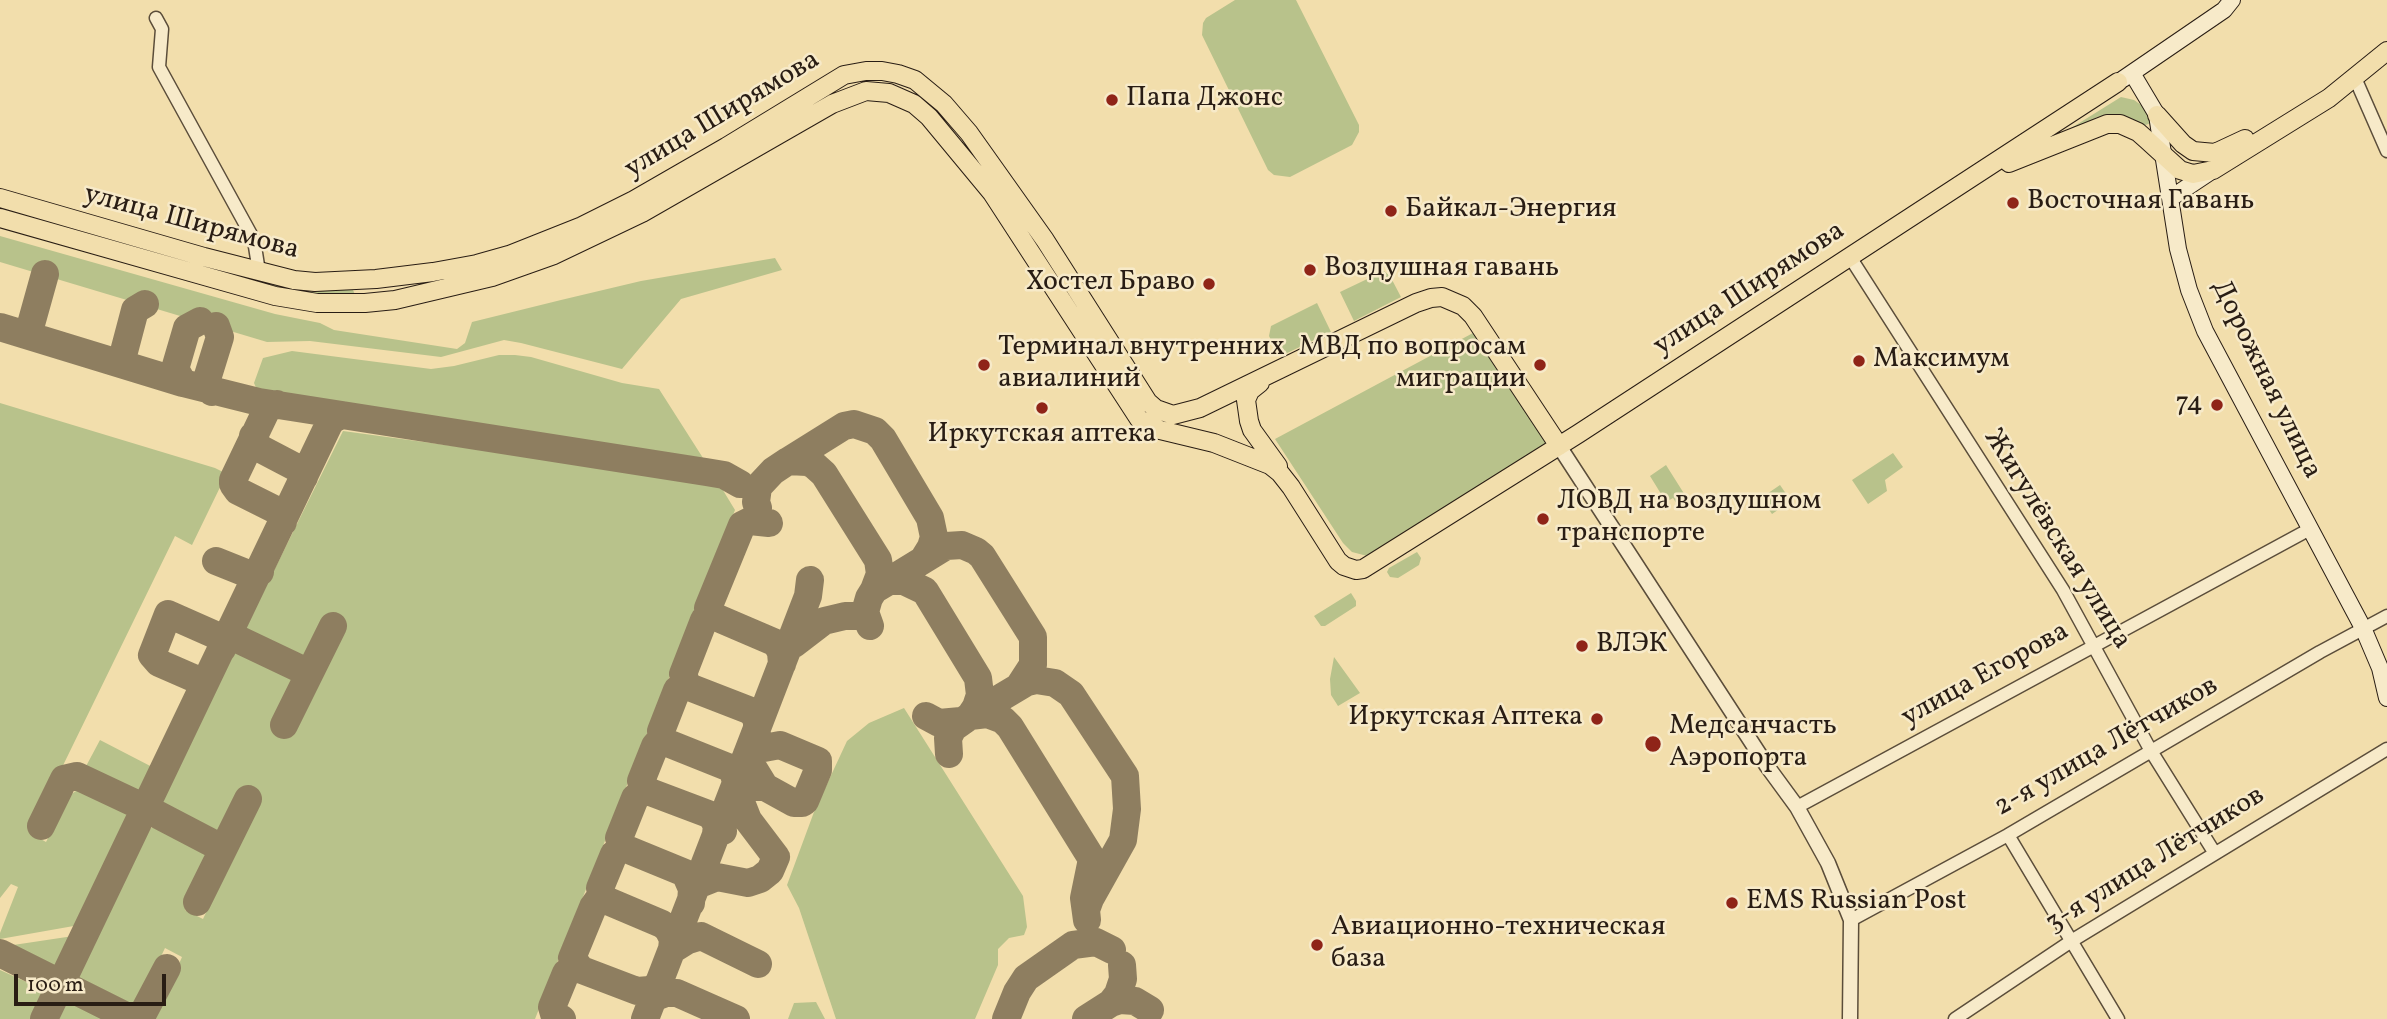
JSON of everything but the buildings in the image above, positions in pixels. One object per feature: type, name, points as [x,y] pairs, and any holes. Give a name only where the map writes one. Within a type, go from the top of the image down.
[{"type":"main road","points":[[1970,178],[2125,78],[2224,10],[2232,0]]},
{"type":"main road","points":[[2171,198],[2300,116],[2355,78],[2387,51]]},
{"type":"main road","name":"улица Ширямова","points":[[0,198],[294,280],[350,281],[433,272],[509,255],[582,226],[634,200],[726,147],[844,75],[881,71],[915,80],[944,104],[969,133],[1045,240],[1148,402],[1156,410],[1173,415],[1186,414],[1416,303],[1442,297],[1463,306],[1473,316],[1559,446]]},
{"type":"main road","name":"Дорожная улица","points":[[2125,78],[2157,115],[2178,249],[2205,331],[2363,628],[2380,668],[2387,698]]},
{"type":"main road","name":"улица Ширямова","points":[[0,218],[275,296],[317,303],[355,304],[395,300],[523,267],[593,238],[852,95],[866,91],[889,93],[914,104],[929,117],[985,183],[1139,419],[1171,434],[1214,443],[1263,460],[1292,487],[1338,561],[1350,568],[1363,569],[1559,446],[1970,178]]},
{"type":"main road","points":[[2157,115],[2183,145],[2204,153],[2215,153],[2300,116]]},
{"type":"main road","points":[[1970,178],[2107,124],[2128,127],[2180,170],[2193,174],[2213,170]]},
{"type":"main road","points":[[433,272],[416,280],[417,291],[443,289]]},
{"type":"main road","points":[[350,281],[361,283],[367,292],[363,300],[355,304]]},
{"type":"main road","points":[[1271,374],[1250,391],[1246,400],[1248,415],[1252,430],[1292,487]]},
{"type":"street","points":[[156,18],[162,29],[159,67],[254,240],[259,272]]},
{"type":"street","points":[[2355,78],[2387,151]]},
{"type":"street","name":"Жигулёвская улица","points":[[1850,257],[2063,590],[2151,751],[2214,852]]},
{"type":"street","points":[[1559,446],[1767,766],[1797,807],[1828,863],[1851,920],[1850,1019]]},
{"type":"street","name":"улица Егорова","points":[[1797,807],[2310,529]]},
{"type":"street","name":"2-я улица Лётчиков","points":[[1851,920],[2008,835],[2387,616]]},
{"type":"street","name":"3-я улица Лётчиков","points":[[1955,1019],[2073,940],[2387,749]]},
{"type":"street","points":[[2008,835],[2118,1019]]},
{"type":"green space","points":[[1235,0],[1296,0],[1359,125],[1359,132],[1352,145],[1290,177],[1274,175],[1268,170],[1202,35],[1206,18]]},
{"type":"green space","points":[[2121,97],[2134,100],[2147,109],[2151,123],[2143,126],[2108,115],[2097,117],[2060,138],[2060,135]]},
{"type":"green space","points":[[0,204],[319,290],[353,290],[356,297],[279,293],[0,211]]},
{"type":"green space","points":[[0,236],[275,314],[320,323],[334,330],[457,349],[465,343],[472,322],[561,300],[641,281],[775,258],[782,270],[681,299],[622,369],[504,340],[441,357],[310,341],[267,342],[0,262]]},
{"type":"green space","points":[[1384,271],[1390,276],[1401,297],[1354,321],[1340,292]]},
{"type":"green space","points":[[1317,303],[1331,332],[1283,355],[1278,354],[1269,336],[1271,326]]},
{"type":"green space","points":[[1473,333],[1549,445],[1371,557],[1352,552],[1343,543],[1275,439]]},
{"type":"green space","points":[[292,351],[431,369],[499,355],[515,355],[531,357],[622,383],[659,389],[703,458],[258,392],[254,383],[263,358]]},
{"type":"green space","points":[[0,403],[215,468],[223,472],[225,477],[192,545],[175,536],[30,833],[46,842],[70,795],[79,789],[129,815],[133,823],[85,924],[0,939],[18,887],[11,884],[0,898]]},
{"type":"green space","points":[[343,431],[718,482],[735,510],[535,1019],[155,1019],[182,957],[165,948],[133,1015],[73,987],[146,831],[155,826],[213,853],[185,910],[203,919],[261,797],[244,789],[218,843],[163,816],[158,806],[236,646],[299,673],[272,731],[289,737],[344,622],[328,614],[303,663],[241,637]]},
{"type":"green space","points":[[1893,453],[1903,467],[1885,480],[1887,491],[1868,504],[1852,480]]},
{"type":"green space","points":[[1666,465],[1690,503],[1680,509],[1673,498],[1666,502],[1650,476]]},
{"type":"green space","points":[[1780,485],[1791,501],[1772,514],[1761,498]]},
{"type":"green space","points":[[1417,552],[1421,558],[1419,565],[1398,578],[1390,577],[1387,572],[1389,568]]},
{"type":"green space","points":[[1351,593],[1356,606],[1321,626],[1314,616]]},
{"type":"green space","points":[[1334,657],[1360,693],[1338,706],[1331,695],[1330,679]]},
{"type":"green space","points":[[904,708],[1023,896],[1027,927],[1024,935],[1009,938],[998,949],[998,965],[975,1019],[836,1019],[799,908],[787,885],[814,812],[847,741],[869,723]]},
{"type":"green space","points":[[100,740],[158,770],[146,799],[139,803],[86,778],[84,770]]},
{"type":"green space","points":[[80,935],[61,976],[55,977],[0,950],[0,947]]},
{"type":"green space","points":[[0,970],[51,993],[39,1019],[0,1019]]},
{"type":"green space","points":[[65,1000],[104,1019],[56,1019]]},
{"type":"green space","points":[[816,1002],[825,1019],[788,1019],[794,1003]]},
{"type":"taxiway","points":[[28,335],[45,274]]},
{"type":"taxiway","points":[[121,363],[135,310],[145,304]]},
{"type":"taxiway","points":[[183,383],[175,369],[187,328],[200,321]]},
{"type":"taxiway","points":[[212,392],[207,379],[220,337],[216,326]]},
{"type":"taxiway","points":[[0,327],[183,383],[259,402],[724,475],[740,484]]},
{"type":"taxiway","points":[[277,404],[267,409],[233,484],[238,491],[280,512],[283,522]]},
{"type":"taxiway","points":[[44,1019],[329,424],[342,415]]},
{"type":"taxiway","points":[[788,461],[844,426],[854,424],[875,431],[883,439],[930,518],[934,537],[923,560]]},
{"type":"taxiway","points":[[253,436],[259,448],[301,470],[304,477]]},
{"type":"taxiway","points":[[758,508],[758,487],[773,471],[788,461],[814,465],[824,474],[878,560],[880,574],[874,590]]},
{"type":"taxiway","points":[[713,616],[708,608],[742,525],[750,521],[769,523]]},
{"type":"taxiway","points":[[889,581],[946,546],[962,545],[976,551],[982,556],[1033,637],[1033,665],[1020,685]]},
{"type":"taxiway","points":[[216,561],[251,575],[260,572]]},
{"type":"taxiway","points":[[645,1019],[808,596],[810,580]]},
{"type":"taxiway","points":[[870,626],[865,612],[874,590],[889,581],[904,581],[925,591],[978,678],[980,695],[970,716]]},
{"type":"taxiway","points":[[201,691],[201,682],[159,663],[152,655],[168,614],[220,637],[222,649]]},
{"type":"taxiway","points":[[687,685],[683,674],[704,620],[710,616],[776,643],[781,652],[782,664]]},
{"type":"taxiway","points":[[789,645],[824,621],[857,616]]},
{"type":"taxiway","points":[[284,725],[333,626]]},
{"type":"taxiway","points":[[229,635],[309,673]]},
{"type":"taxiway","points":[[949,754],[948,738],[953,728],[970,716],[987,714],[1003,720],[1010,727],[1092,859],[1084,898],[1087,920],[1086,910],[1090,899],[1123,840],[1127,809],[1125,776],[1071,694],[1055,683],[1036,680],[1027,682],[970,716]]},
{"type":"taxiway","points":[[663,740],[661,731],[677,690],[684,685],[751,711],[757,719],[757,729]]},
{"type":"taxiway","points":[[926,716],[939,723],[961,721]]},
{"type":"taxiway","points":[[650,792],[643,787],[641,781],[660,740],[730,768],[736,783]]},
{"type":"taxiway","points":[[697,885],[717,877],[748,883],[760,879],[770,871],[776,857],[748,820],[735,787],[765,787],[794,803],[802,803],[818,770],[818,761],[780,745],[753,750],[747,754],[749,761],[765,787]]},
{"type":"taxiway","points":[[41,826],[64,779],[77,776],[212,843],[221,852]]},
{"type":"taxiway","points":[[624,848],[619,838],[635,798],[642,792],[650,792],[711,815],[717,825],[716,834],[723,831]]},
{"type":"taxiway","points":[[197,902],[248,799]]},
{"type":"taxiway","points":[[603,899],[600,888],[614,854],[624,848],[685,873],[692,889],[691,903]]},
{"type":"taxiway","points":[[579,967],[572,958],[593,907],[598,900],[603,899],[662,924],[673,939],[672,950],[701,936],[758,964]]},
{"type":"taxiway","points":[[1006,1019],[1026,978],[1073,945],[1096,942],[1112,950]]},
{"type":"taxiway","points":[[0,953],[132,1019]]},
{"type":"taxiway","points":[[1086,1019],[1111,1003],[1118,994],[1123,979],[1122,965]]},
{"type":"taxiway","points":[[562,1019],[554,1014],[552,1007],[566,973],[574,967],[637,991],[650,990],[658,985],[660,980]]},
{"type":"taxiway","points":[[140,1019],[167,968]]},
{"type":"taxiway","points":[[653,998],[666,993],[677,993],[736,1019]]},
{"type":"taxiway","points":[[1111,1003],[1120,1000],[1135,1001],[1150,1010]]},
{"type":"place","name":"Папа Джонс","points":[[1112,100]]},
{"type":"place","name":"Восточная Гавань","points":[[2013,203]]},
{"type":"place","name":"Байкал-Энергия","points":[[1391,211]]},
{"type":"place","name":"Воздушная гавань","points":[[1310,270]]},
{"type":"place","name":"Хостел Браво","points":[[1209,284]]},
{"type":"place","name":"Максимум","points":[[1859,361]]},
{"type":"place","name":"Терминал внутренних авиалиний","points":[[984,365]]},
{"type":"place","name":"МВД по вопросам миграции","points":[[1540,365]]},
{"type":"place","name":"74","points":[[2217,405]]},
{"type":"place","name":"Иркутская аптека","points":[[1042,408]]},
{"type":"place","name":"ЛОВД на воздушном транспорте","points":[[1543,519]]},
{"type":"place","name":"ВЛЭК","points":[[1582,646]]},
{"type":"place","name":"Иркутская Аптека","points":[[1597,719]]},
{"type":"place","name":"Медсанчасть Аэропорта","points":[[1653,744]]},
{"type":"place","name":"EMS Russian Рost","points":[[1732,903]]},
{"type":"place","name":"Авиационно-техническая база","points":[[1317,945]]}]
